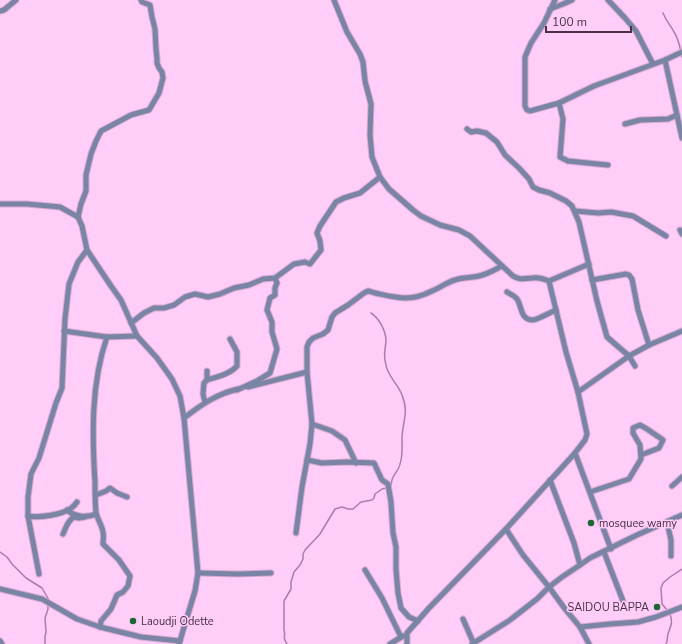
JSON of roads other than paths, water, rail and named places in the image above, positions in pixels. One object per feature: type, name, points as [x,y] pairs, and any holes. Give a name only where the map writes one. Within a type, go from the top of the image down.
[{"type":"street","points":[[0,11],[4,10],[16,0]]},
{"type":"street","points":[[0,589],[42,599],[77,619],[100,627],[141,637],[180,642],[195,591],[198,573],[184,418],[180,396],[172,379],[157,358],[137,336],[121,300],[110,286],[87,250],[82,226],[78,217],[86,191],[86,175],[91,154],[101,131],[131,115],[149,110],[159,93],[163,78],[162,72],[157,63],[155,29],[150,5],[142,2],[141,0]]},
{"type":"street","points":[[334,0],[347,32],[363,62],[365,81],[371,104],[370,134],[372,157],[380,177],[389,189],[421,216],[440,225],[459,230],[470,236],[513,276],[519,279],[534,278],[549,281],[589,264]]},
{"type":"street","points":[[554,0],[544,23],[531,43],[525,57],[525,106],[527,110],[530,111],[558,103],[594,86],[665,60],[682,52]]},
{"type":"street","points":[[550,9],[572,0]]},
{"type":"street","points":[[608,0],[636,31],[653,64]]},
{"type":"street","points":[[665,60],[682,138]]},
{"type":"street","points":[[558,103],[563,119],[560,157],[568,161],[608,165]]},
{"type":"street","points":[[625,124],[640,120],[668,119],[677,115]]},
{"type":"street","points":[[467,129],[471,132],[477,131],[486,133],[497,142],[505,155],[529,179],[533,187],[550,193],[566,201],[572,206],[579,222],[607,337],[629,356],[634,366]]},
{"type":"street","points":[[132,323],[144,313],[154,308],[164,308],[174,305],[186,297],[195,294],[208,296],[220,294],[263,279],[275,278],[294,264],[306,262],[310,264],[322,250],[317,234],[320,226],[336,202],[360,192],[380,177]]},
{"type":"street","points":[[0,204],[28,204],[60,207],[78,217]]},
{"type":"street","points":[[575,211],[598,213],[611,212],[633,216],[666,236]]},
{"type":"street","points":[[39,574],[28,516],[28,497],[31,474],[39,458],[62,388],[64,331],[69,284],[78,262],[87,250]]},
{"type":"street","points":[[296,533],[312,424],[307,347],[309,342],[313,338],[328,330],[332,317],[335,313],[368,291],[400,299],[412,298],[431,292],[454,280],[489,274],[502,266]]},
{"type":"street","points":[[592,280],[626,274],[630,275],[638,310],[649,345]]},
{"type":"street","points":[[237,390],[270,373],[277,349],[272,332],[272,322],[267,310],[270,298],[275,295],[277,283],[275,278]]},
{"type":"street","points":[[390,644],[407,633],[429,608],[506,529],[585,440],[587,434],[578,392],[566,352],[549,281]]},
{"type":"street","points":[[507,292],[517,299],[521,311],[528,319],[534,320],[556,310]]},
{"type":"street","points":[[64,331],[108,337],[137,336]]},
{"type":"street","points":[[578,392],[629,356],[649,345],[682,331]]},
{"type":"street","points":[[100,627],[101,621],[111,609],[117,595],[123,592],[128,586],[130,576],[119,560],[103,544],[103,532],[96,514],[93,460],[94,411],[99,368],[108,337]]},
{"type":"street","points":[[207,380],[234,370],[237,366],[237,352],[230,339]]},
{"type":"street","points":[[205,402],[203,394],[204,383],[207,380],[207,371]]},
{"type":"street","points":[[184,418],[205,402],[225,393],[308,372]]},
{"type":"street","points":[[312,424],[332,431],[345,440],[356,463]]},
{"type":"street","points":[[590,492],[629,479],[641,459],[640,445],[633,433],[633,428],[640,425],[647,428],[663,440],[659,448],[641,455]]},
{"type":"street","points":[[575,453],[610,549]]},
{"type":"street","points":[[307,460],[322,463],[374,463],[382,480],[388,484],[393,533],[396,547],[398,593],[401,608],[409,617],[418,621]]},
{"type":"street","points":[[672,486],[682,477]]},
{"type":"street","points":[[550,480],[574,543],[580,565]]},
{"type":"street","points":[[96,495],[106,492],[110,488],[127,497]]},
{"type":"street","points":[[28,516],[33,517],[52,515],[72,508],[77,502]]},
{"type":"street","points":[[67,510],[76,516],[85,517]]},
{"type":"street","points":[[62,534],[71,518],[92,516],[96,514]]},
{"type":"street","points":[[463,619],[473,644],[510,620],[537,599],[549,587],[590,558],[682,515]]},
{"type":"street","points":[[666,522],[671,540],[671,556]]},
{"type":"street","points":[[506,529],[523,556],[580,627],[589,644]]},
{"type":"street","points":[[604,552],[623,601]]},
{"type":"street","points":[[365,570],[382,598],[401,637]]},
{"type":"street","points":[[198,573],[271,573]]},
{"type":"street","points":[[580,627],[638,622],[682,607]]},
{"type":"street","points":[[407,633],[407,644]]},
{"type":"waterway","points":[[663,13],[677,38],[682,57]]},
{"type":"waterway","points":[[371,313],[379,321],[386,337],[385,362],[390,376],[400,391],[405,407],[402,437],[402,458],[390,488]]},
{"type":"waterway","points":[[287,644],[284,638],[284,601],[291,589],[291,582],[294,572],[300,565],[305,550],[320,534],[335,509],[342,507],[353,509],[361,502],[372,500],[375,494],[386,488]]},
{"type":"waterway","points":[[0,552],[7,557],[26,578],[42,588],[50,602]]},
{"type":"waterway","points":[[668,611],[662,604],[661,588],[663,583],[682,569]]},
{"type":"waterway","points":[[45,644],[45,618],[48,605]]},
{"type":"waterway","points":[[666,644],[671,624],[670,614]]},
{"type":"place","name":"mosquee wamy","points":[[591,523]]},
{"type":"place","name":"SAIDOU BAPPA","points":[[657,607]]},
{"type":"place","name":"Laoudji Odette","points":[[133,621]]}]
